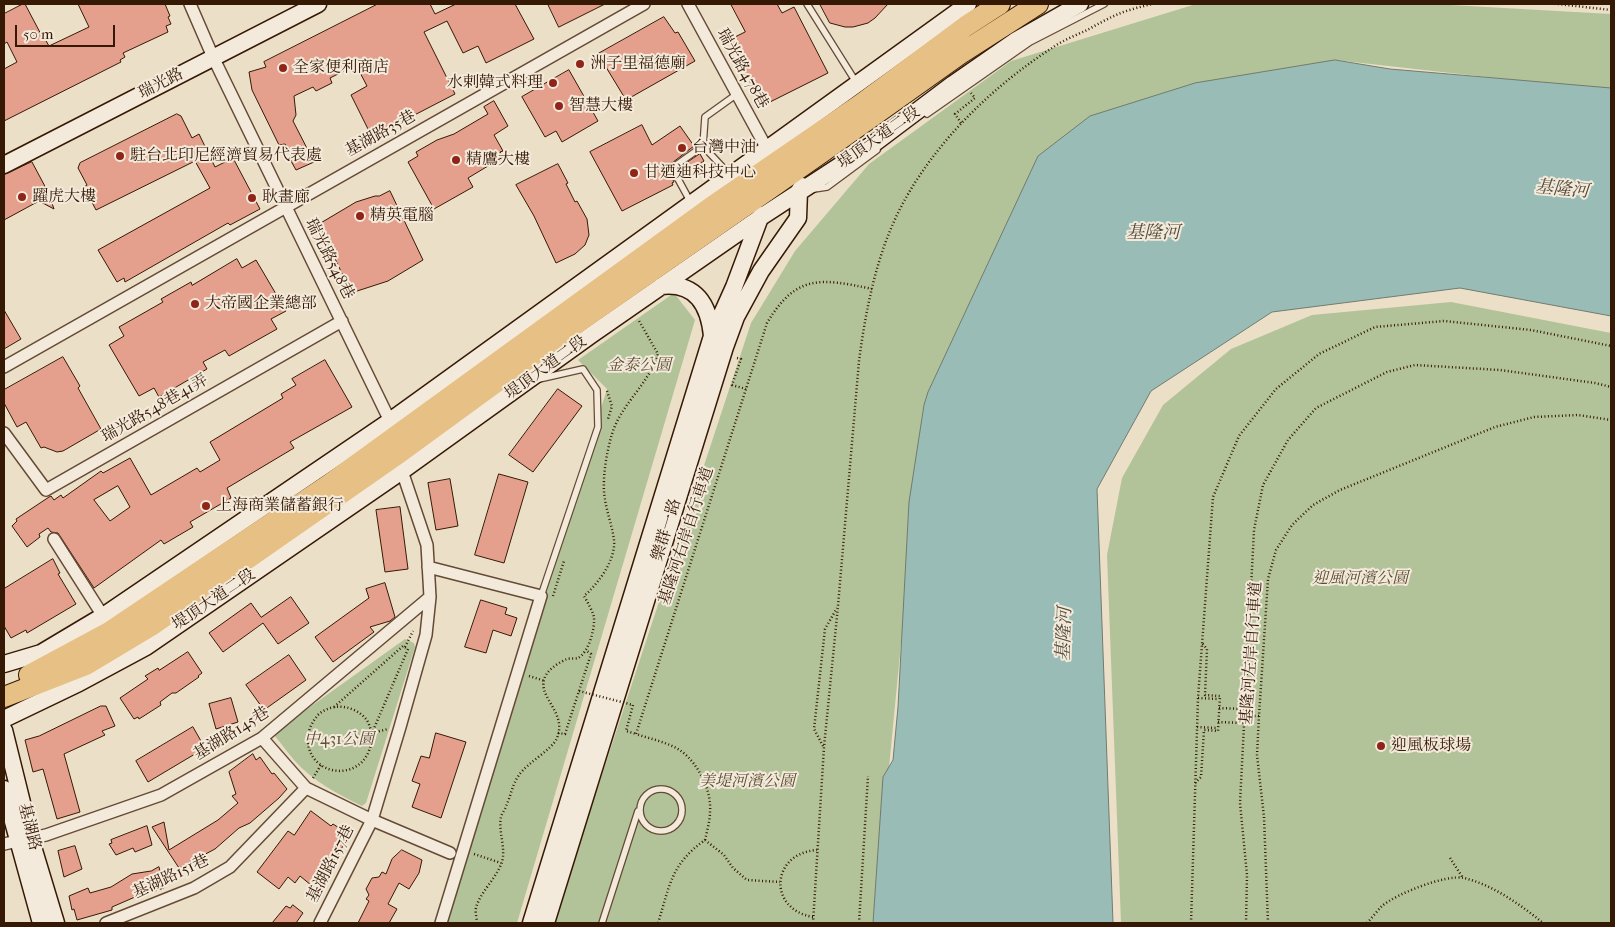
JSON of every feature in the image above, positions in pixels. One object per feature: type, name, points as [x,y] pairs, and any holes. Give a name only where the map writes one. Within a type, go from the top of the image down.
[{"type":"highway","name":"堤頂大道二段","points":[[4,684],[38,672],[109,632],[312,496],[768,157],[861,104],[966,26],[1000,4]]},
{"type":"highway","name":"堤頂大道二段","points":[[4,697],[86,665],[151,626],[398,454],[578,322],[768,191],[960,54],[1038,4]]},
{"type":"street","name":"瑞光路548巷","points":[[190,4],[284,207],[390,421]]},
{"type":"street","name":"瑞光路","points":[[4,165],[318,4]]},
{"type":"street","name":"基湖路35巷","points":[[4,367],[644,4]]},
{"type":"street","name":"瑞光路478巷","points":[[688,4],[737,94],[768,157]]},
{"type":"street","name":"堤頂大道二段","points":[[4,664],[41,653],[103,616],[390,421],[730,176],[768,157],[857,84],[968,4]]},
{"type":"street","name":"堤頂大道二段","points":[[4,719],[79,683],[146,646],[402,471],[661,286],[799,191],[876,142],[953,84],[1015,41],[1080,4]]},
{"type":"street","name":"樂群一路","points":[[546,923],[736,316],[761,272],[798,218],[799,191],[821,153]]},
{"type":"street","name":"樂群一路","points":[[531,923],[712,336],[734,287],[761,217],[768,191],[768,157]]},
{"type":"street","points":[[661,286],[676,284],[695,294],[703,303],[710,319],[712,336]]},
{"type":"street","name":"瑞光路548巷41弄","points":[[4,433],[46,490],[342,321]]},
{"type":"street","name":"基湖路157巷","points":[[320,923],[372,820],[426,635],[430,597],[427,546],[402,471]]},
{"type":"street","points":[[54,539],[103,616]]},
{"type":"street","points":[[428,567],[542,596],[441,923]]},
{"type":"street","name":"基湖路145巷","points":[[18,841],[46,835],[162,795],[262,738],[430,597]]},
{"type":"street","name":"基湖路","points":[[4,730],[18,841],[56,923]]},
{"type":"street","points":[[262,738],[306,788],[372,820],[450,852]]},
{"type":"street","name":"基湖路151巷","points":[[106,923],[194,888],[230,867],[306,788]]},
{"type":"street","name":"基湖路","points":[[4,789],[41,923]]},
{"type":"lane","points":[[807,4],[857,84]]},
{"type":"lane","points":[[919,119],[1030,42],[1104,4]]},
{"type":"lane","points":[[730,176],[703,146],[705,116],[737,94]]},
{"type":"lane","points":[[692,204],[672,168],[703,146]]},
{"type":"lane","points":[[799,191],[827,188],[881,148]]},
{"type":"lane","points":[[524,384],[583,369],[597,390],[598,427],[542,596]]},
{"type":"lane","points":[[602,923],[640,804],[648,793],[660,788],[667,789],[678,797],[681,803],[682,816],[679,822],[668,830],[655,831],[649,828],[641,817],[640,804]]},
{"type":"path","points":[[813,923],[824,747],[838,606],[858,361],[872,289],[886,243],[902,205],[933,158],[961,123],[1005,83],[1053,47],[1116,15],[1152,4]]},
{"type":"path","points":[[1558,4],[1611,10]]},
{"type":"path","points":[[961,123],[955,114],[975,98],[973,95]]},
{"type":"path","name":"基隆河右岸自行車道","points":[[636,734],[766,324],[777,307],[790,294],[806,285],[822,281],[840,282],[872,289]]},
{"type":"path","points":[[478,923],[476,910],[501,863],[503,852],[501,817],[509,795],[519,775],[550,748],[556,740],[560,727],[556,711],[546,698],[546,675],[559,662],[577,658],[587,651],[590,640],[594,618],[584,596],[594,588],[603,574],[609,563],[614,542],[604,492],[604,478],[612,434],[618,421],[654,367],[658,354],[636,316]]},
{"type":"path","points":[[1191,923],[1198,698],[1213,497],[1239,436],[1276,389],[1318,354],[1375,327],[1444,320],[1531,330],[1611,346]]},
{"type":"path","points":[[738,358],[740,359],[732,385],[746,389]]},
{"type":"path","points":[[1246,923],[1246,875],[1240,803],[1254,530],[1264,485],[1288,440],[1316,408],[1387,372],[1415,365],[1500,370],[1595,383],[1611,387]]},
{"type":"path","name":"基隆河左岸自行車道","points":[[1268,923],[1264,817],[1257,755],[1259,716],[1268,579],[1276,550],[1292,525],[1313,506],[1340,490],[1495,427],[1534,417],[1578,415],[1611,420]]},
{"type":"path","points":[[824,747],[814,729],[825,629],[838,606]]},
{"type":"path","points":[[1195,782],[1201,777],[1204,730],[1218,731],[1220,696],[1205,695],[1207,649],[1201,642]]},
{"type":"path","points":[[334,707],[348,707],[358,712],[367,720],[372,733],[372,745],[367,757],[357,766],[346,771],[332,770],[321,765],[312,756],[308,744],[308,732],[313,720],[322,712],[334,707],[403,646],[408,649],[372,733]]},
{"type":"path","points":[[558,733],[565,734],[590,654],[587,651]]},
{"type":"path","points":[[518,674],[545,681]]},
{"type":"path","points":[[579,691],[633,705],[626,730],[680,751],[697,766],[702,775],[710,812],[706,840],[691,850],[676,869],[658,923]]},
{"type":"path","points":[[1198,698],[1219,699]]},
{"type":"path","points":[[1219,708],[1244,709]]},
{"type":"path","points":[[1244,716],[1259,716]]},
{"type":"path","points":[[1218,722],[1243,723]]},
{"type":"path","points":[[1197,726],[1218,728]]},
{"type":"path","points":[[859,923],[868,776]]},
{"type":"path","points":[[706,840],[724,855],[747,880],[780,882]]},
{"type":"path","points":[[813,917],[793,910],[786,902],[780,882],[788,862],[806,851],[817,850]]},
{"type":"path","points":[[464,852],[501,863]]},
{"type":"path","points":[[1450,858],[1463,878]]},
{"type":"path","points":[[1367,923],[1382,906],[1407,891],[1433,882],[1463,878],[1503,894],[1543,923]]},
{"type":"green space","name":"美堤河濱公園","points":[[1196,4],[1433,4],[1611,14],[1611,91],[1335,60],[924,405],[874,923],[553,923],[751,323],[795,251],[869,164],[1011,61]]},
{"type":"green space","name":"金泰公園","points":[[674,293],[695,320],[517,923],[435,923],[461,851],[607,389],[578,360]]},
{"type":"green space","name":"迎風河濱公園","points":[[1451,302],[1611,333],[1611,923],[1121,923],[1107,555],[1122,478],[1163,405],[1231,349],[1312,315]]},
{"type":"green space","name":"中431公園","points":[[405,639],[414,643],[415,647],[366,803],[362,806],[317,781],[301,768],[274,735],[275,732]]},
{"type":"water","name":"基隆河","points":[[1335,60],[1390,69],[1611,88],[1611,316],[1460,288],[1272,312],[1151,391],[1097,489],[1113,923],[873,923],[883,777],[893,760],[898,707],[909,502],[924,405],[928,392],[1038,156],[1090,116],[1195,83]]},
{"type":"building","points":[[25,4],[49,46],[89,27],[78,4],[165,4],[171,24],[166,26],[168,32],[123,53],[125,57],[120,60],[121,62],[4,121],[4,69],[17,62],[7,42],[4,44],[4,14]]},
{"type":"building","points":[[378,4],[430,4],[435,14],[456,4],[515,4],[534,39],[486,63],[478,46],[463,53],[447,21],[424,32],[455,94],[372,137],[351,95],[367,86],[356,65],[330,78],[332,83],[316,91],[313,87],[294,96],[296,115],[293,121],[314,162],[296,170],[291,161],[293,159],[285,144],[279,145],[252,90],[249,72],[266,67],[264,62]]},
{"type":"building","points":[[548,4],[605,4],[559,27]]},
{"type":"building","points":[[731,4],[777,4],[782,13],[794,7],[828,73],[762,106],[729,40],[745,32]]},
{"type":"building","points":[[820,4],[888,4],[868,23],[845,27],[830,23]]},
{"type":"building","points":[[664,17],[675,33],[678,32],[695,61],[626,100],[598,54]]},
{"type":"building","name":"智慧大樓","points":[[569,70],[598,121],[562,142],[556,131],[545,137],[522,97]]},
{"type":"building","name":"精鷹大樓","points":[[494,101],[508,126],[494,135],[503,151],[500,152],[503,157],[468,178],[473,187],[434,209],[408,162],[418,156],[416,152],[437,140],[454,134],[488,114],[484,107]]},
{"type":"building","points":[[177,114],[181,116],[192,138],[199,134],[215,167],[233,158],[260,209],[230,225],[228,223],[125,282],[124,278],[117,282],[98,250],[210,188],[195,161],[96,210],[84,187],[87,185],[78,168],[80,163]]},
{"type":"building","name":"甘迺迪科技中心","points":[[642,125],[652,145],[680,126],[694,146],[668,166],[674,182],[672,183],[673,185],[622,211],[590,152]]},
{"type":"building","points":[[700,154],[704,161],[682,176],[678,169]]},
{"type":"building","name":"躍虎大樓","points":[[32,162],[48,192],[54,209],[39,201],[4,220],[4,175]]},
{"type":"building","points":[[558,164],[575,202],[577,201],[587,219],[589,235],[585,245],[575,254],[556,263],[534,216],[516,185]]},
{"type":"building","points":[[390,191],[423,260],[388,281],[351,293],[319,224],[356,202]]},
{"type":"building","points":[[237,259],[242,268],[256,260],[286,311],[271,319],[277,329],[229,356],[225,350],[203,362],[207,369],[159,397],[154,388],[139,396],[109,345],[124,336],[119,327],[163,302],[161,299],[191,282],[192,285]]},
{"type":"building","points":[[4,310],[21,339],[4,349]]},
{"type":"building","points":[[63,357],[101,429],[63,451],[57,452],[44,447],[41,448],[26,422],[17,427],[4,403],[4,390]]},
{"type":"building","points":[[325,360],[352,407],[290,442],[294,448],[227,488],[231,498],[190,522],[193,527],[164,544],[161,540],[94,588],[58,533],[51,532],[48,528],[39,534],[40,537],[27,547],[12,526],[17,521],[16,519],[49,497],[51,496],[54,500],[61,495],[63,498],[101,471],[103,473],[130,458],[151,495],[197,468],[200,472],[220,460],[210,442],[283,398],[281,394],[296,385],[292,379]],"holes":[[[118,486],[130,507],[110,521],[94,500]]]},
{"type":"building","points":[[558,389],[582,406],[533,472],[509,455]]},
{"type":"building","points":[[499,474],[528,482],[504,563],[475,555]]},
{"type":"building","points":[[450,479],[458,526],[436,530],[428,483]]},
{"type":"building","points":[[400,507],[408,569],[385,572],[376,510]]},
{"type":"building","points":[[53,559],[60,573],[58,574],[76,604],[27,633],[26,630],[11,638],[4,626],[4,589]]},
{"type":"building","points":[[385,583],[395,617],[390,621],[370,627],[374,632],[333,662],[315,637],[369,598],[366,589]]},
{"type":"building","points":[[291,597],[309,623],[278,644],[263,623],[223,652],[209,633],[251,603],[261,617]]},
{"type":"building","points":[[481,600],[507,608],[505,614],[517,618],[511,636],[493,630],[486,653],[465,647]]},
{"type":"building","points":[[188,652],[202,673],[199,677],[176,693],[172,693],[160,702],[161,705],[139,719],[138,717],[134,719],[120,698],[148,679],[145,676],[158,668],[159,670]]},
{"type":"building","points":[[289,655],[306,680],[264,710],[246,685]]},
{"type":"building","points":[[231,698],[238,722],[216,729],[209,704]]},
{"type":"building","points":[[101,706],[106,706],[115,726],[102,731],[105,735],[64,754],[80,812],[57,819],[43,769],[33,772],[25,740],[39,736]]},
{"type":"building","points":[[193,727],[205,748],[148,782],[136,761]]},
{"type":"building","points":[[436,733],[466,742],[441,818],[412,807],[420,784],[412,781],[421,756],[429,758]]},
{"type":"building","points":[[253,754],[256,760],[260,757],[272,774],[274,773],[287,789],[250,823],[239,828],[215,849],[179,868],[152,827],[164,822],[169,850],[218,820],[238,803],[232,796],[236,794],[229,772]]},
{"type":"building","points":[[311,811],[331,826],[333,824],[350,835],[317,890],[300,876],[295,883],[288,877],[279,889],[257,872],[288,831],[294,835]]},
{"type":"building","points":[[147,826],[152,845],[135,852],[133,848],[116,855],[109,844],[112,843],[111,840]]},
{"type":"building","points":[[75,846],[82,869],[64,877],[58,851]]},
{"type":"building","points":[[402,850],[422,860],[419,873],[409,889],[399,883],[388,904],[397,909],[389,923],[358,923],[369,901],[366,899],[369,895],[366,889],[372,878],[379,877],[382,872],[386,874],[392,859]]},
{"type":"building","points":[[159,867],[164,888],[135,897],[112,907],[112,910],[77,920],[74,909],[72,910],[69,896],[88,888],[90,893],[111,887],[132,874],[151,871]]},
{"type":"building","points":[[293,905],[303,913],[296,923],[272,923],[286,906],[290,908]]},
{"type":"place","name":"洲子里福德廟","points":[[580,64]]},
{"type":"place","name":"全家便利商店","points":[[283,68]]},
{"type":"place","name":"水剌韓式料理","points":[[553,83]]},
{"type":"place","name":"智慧大樓","points":[[559,106]]},
{"type":"place","name":"台灣中油","points":[[682,148]]},
{"type":"place","name":"駐台北印尼經濟貿易代表處","points":[[120,156]]},
{"type":"place","name":"精鷹大樓","points":[[456,160]]},
{"type":"place","name":"甘迺迪科技中心","points":[[634,173]]},
{"type":"place","name":"躍虎大樓","points":[[22,197]]},
{"type":"place","name":"耿畫廊","points":[[252,198]]},
{"type":"place","name":"精英電腦","points":[[360,216]]},
{"type":"place","name":"大帝國企業總部","points":[[195,304]]},
{"type":"place","name":"上海商業儲蓄銀行","points":[[206,506]]},
{"type":"place","name":"迎風板球場","points":[[1381,746]]}]
